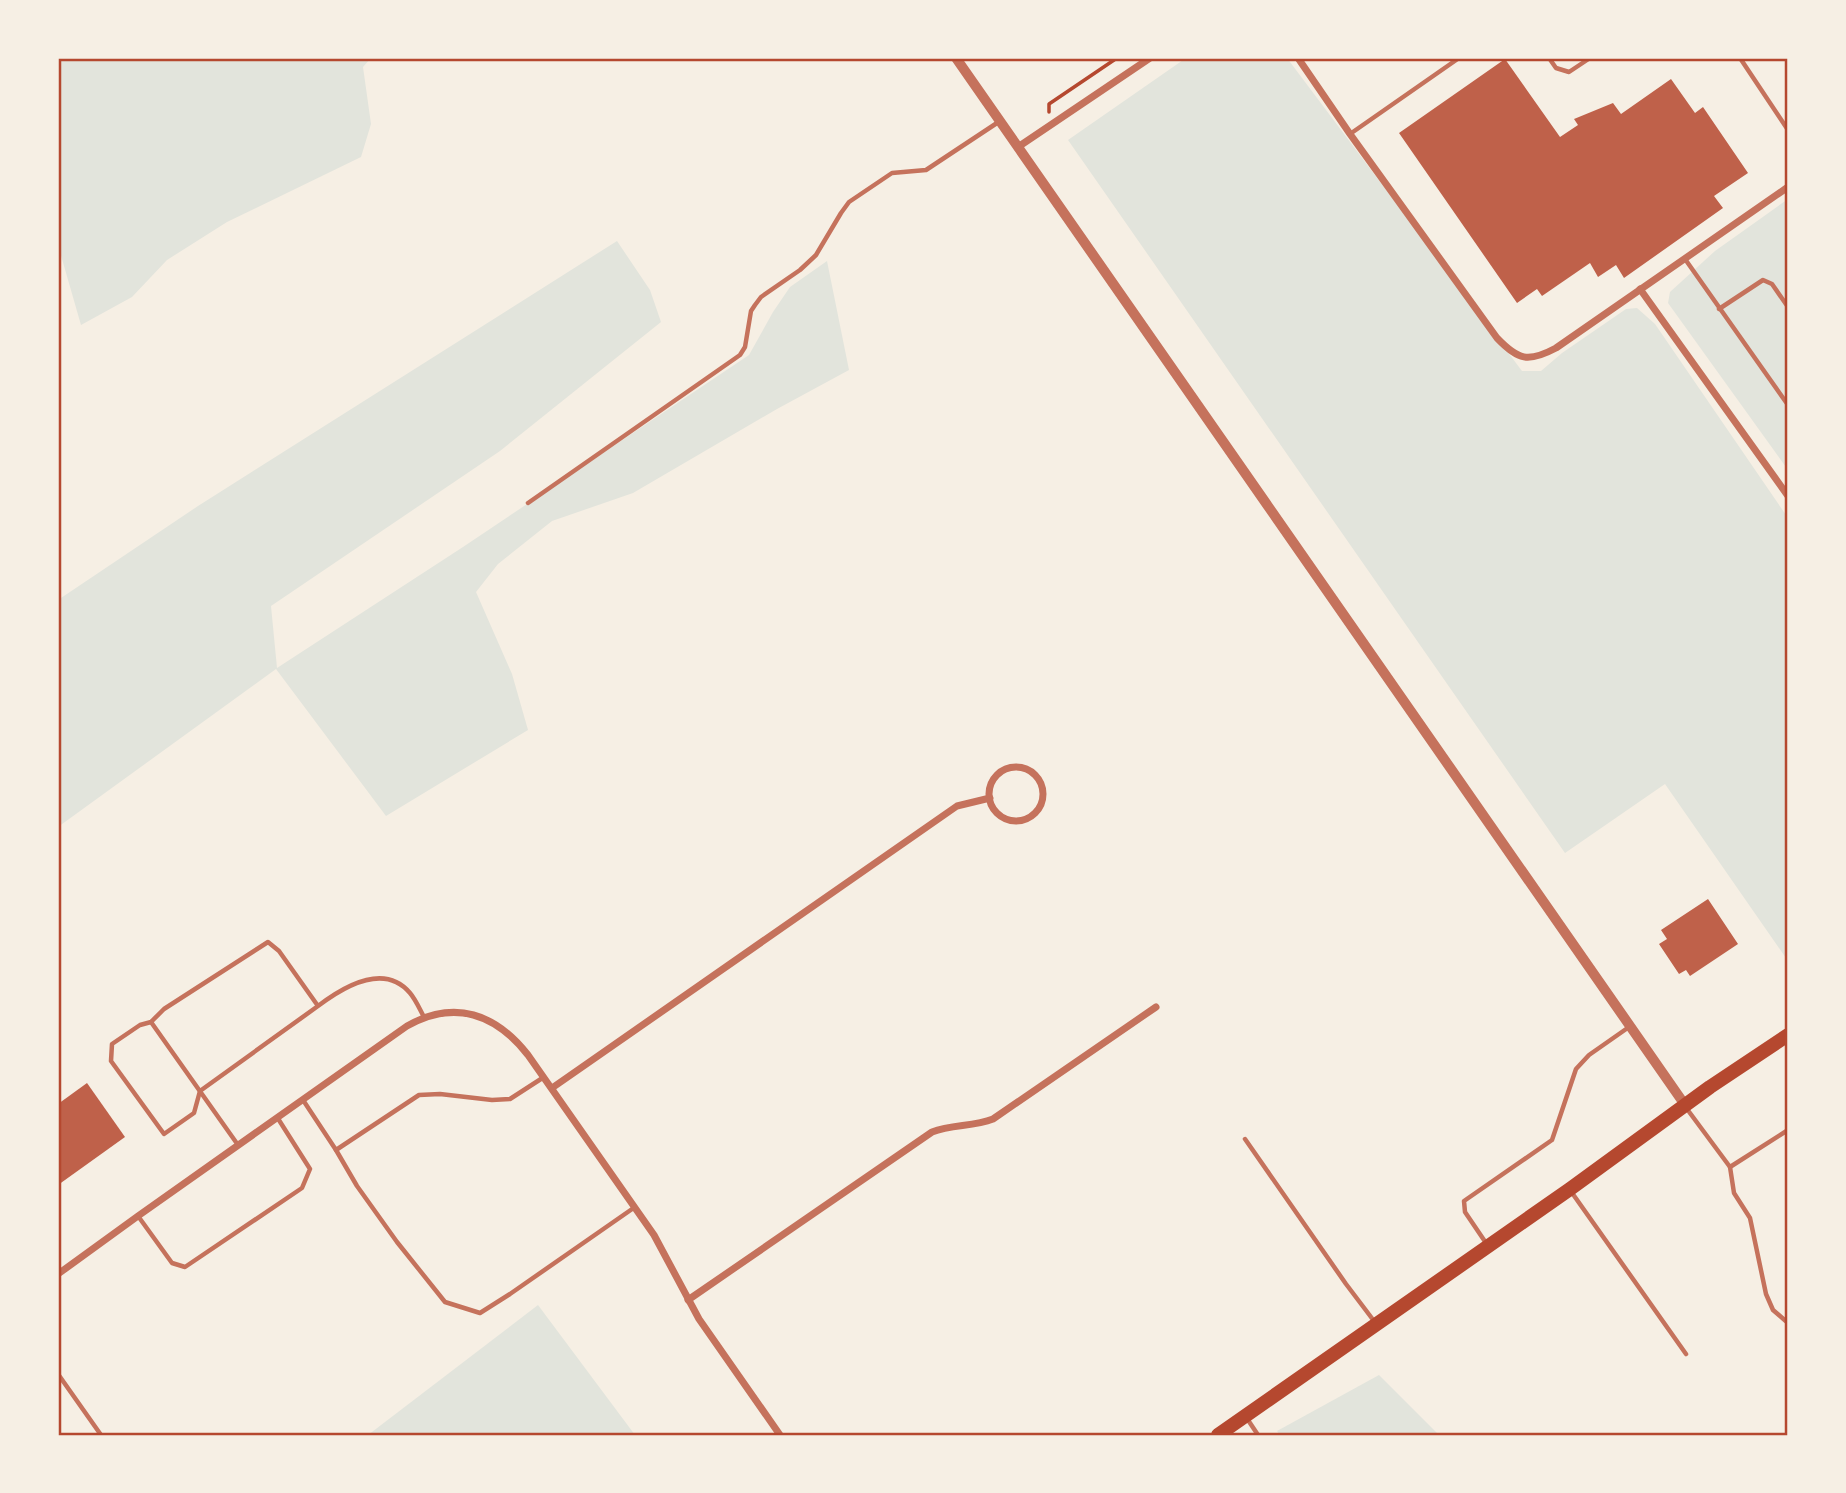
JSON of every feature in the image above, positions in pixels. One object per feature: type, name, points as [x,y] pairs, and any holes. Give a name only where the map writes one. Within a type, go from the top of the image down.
[{"type":"main road","points":[[1218,1435],[1788,1035]]},
{"type":"street","points":[[956,58],[1685,1105]]},
{"type":"street","points":[[1018,147],[1150,58]]},
{"type":"street","points":[[1298,58],[1497,338],[1508,350],[1521,357],[1532,358],[1556,348],[1788,187]]},
{"type":"street","points":[[1640,289],[1788,496]]},
{"type":"street","points":[[1015,767],[1032,772],[1038,779],[1043,795],[1037,812],[1022,821],[1005,819],[997,814],[990,798],[990,789],[999,774],[1015,767]]},
{"type":"street","points":[[552,1088],[957,806],[990,798]]},
{"type":"street","points":[[688,1300],[932,1132],[981,1124],[993,1119],[1156,1007]]},
{"type":"street","points":[[58,1274],[407,1026],[432,1015],[473,1015],[490,1020],[519,1043],[544,1077],[665,1252],[688,1300],[780,1435]]},
{"type":"lane","points":[[1350,134],[1459,58]]},
{"type":"lane","points":[[1549,58],[1556,68],[1569,72],[1590,58]]},
{"type":"lane","points":[[1740,58],[1788,130]]},
{"type":"lane","points":[[528,503],[740,355],[745,347],[751,311],[755,305],[761,297],[800,270],[816,255],[849,202],[892,173],[926,170],[1000,121]]},
{"type":"lane","points":[[1684,258],[1788,405]]},
{"type":"lane","points":[[1719,309],[1763,280],[1772,284],[1788,307]]},
{"type":"lane","points":[[318,1006],[279,951],[268,942],[164,1009],[151,1022],[140,1025],[112,1044],[111,1060],[164,1134],[194,1113],[200,1091],[318,1006],[335,993],[364,979],[395,981],[410,993],[425,1017]]},
{"type":"lane","points":[[151,1022],[238,1145]]},
{"type":"lane","points":[[1489,1246],[1465,1212],[1464,1201],[1552,1140],[1576,1069],[1590,1055],[1630,1026]]},
{"type":"lane","points":[[336,1150],[419,1095],[440,1094],[510,1100],[544,1077]]},
{"type":"lane","points":[[303,1099],[357,1186],[445,1303],[480,1313],[635,1207]]},
{"type":"lane","points":[[1685,1105],[1730,1167],[1734,1193],[1750,1218],[1766,1294],[1773,1310],[1788,1323]]},
{"type":"lane","points":[[138,1216],[172,1263],[185,1267],[302,1188],[310,1169],[277,1117]]},
{"type":"lane","points":[[1730,1167],[1788,1130]]},
{"type":"lane","points":[[1245,1139],[1377,1325]]},
{"type":"lane","points":[[1570,1189],[1686,1354]]},
{"type":"lane","points":[[58,1374],[101,1435]]},
{"type":"lane","points":[[1245,1416],[1258,1435]]},
{"type":"path","points":[[1048,110],[1049,104],[1117,58]]},
{"type":"shaded area","points":[[58,58],[371,58],[363,67],[371,124],[361,157],[227,222],[167,260],[132,297],[81,325],[58,245]]},
{"type":"shaded area","points":[[1186,58],[1287,58],[1522,371],[1541,371],[1562,353],[1626,309],[1637,308],[1655,324],[1788,518],[1788,961],[1665,784],[1565,853],[1068,140]]},
{"type":"shaded area","points":[[1788,199],[1788,470],[1668,303],[1670,292],[1715,251]]},
{"type":"shaded area","points":[[617,241],[650,290],[661,322],[500,451],[271,606],[277,668],[749,355],[790,287],[827,261],[849,370],[633,493],[552,521],[498,564],[476,592],[512,674],[528,730],[386,816],[276,669],[58,827],[58,600],[198,506]]},
{"type":"shaded area","points":[[538,1305],[635,1435],[368,1435]]},
{"type":"shaded area","points":[[1379,1375],[1439,1435],[1280,1435],[1277,1431]]},
{"type":"building","points":[[1505,59],[1560,137],[1578,125],[1574,119],[1613,103],[1621,114],[1671,79],[1695,113],[1703,107],[1748,173],[1714,196],[1723,208],[1624,278],[1616,265],[1598,277],[1590,263],[1542,296],[1537,289],[1517,303],[1399,133]]},
{"type":"building","points":[[1708,899],[1738,944],[1690,976],[1686,970],[1679,974],[1659,944],[1667,939],[1661,930]]},
{"type":"building","points":[[87,1083],[125,1137],[58,1185],[58,1104]]}]
